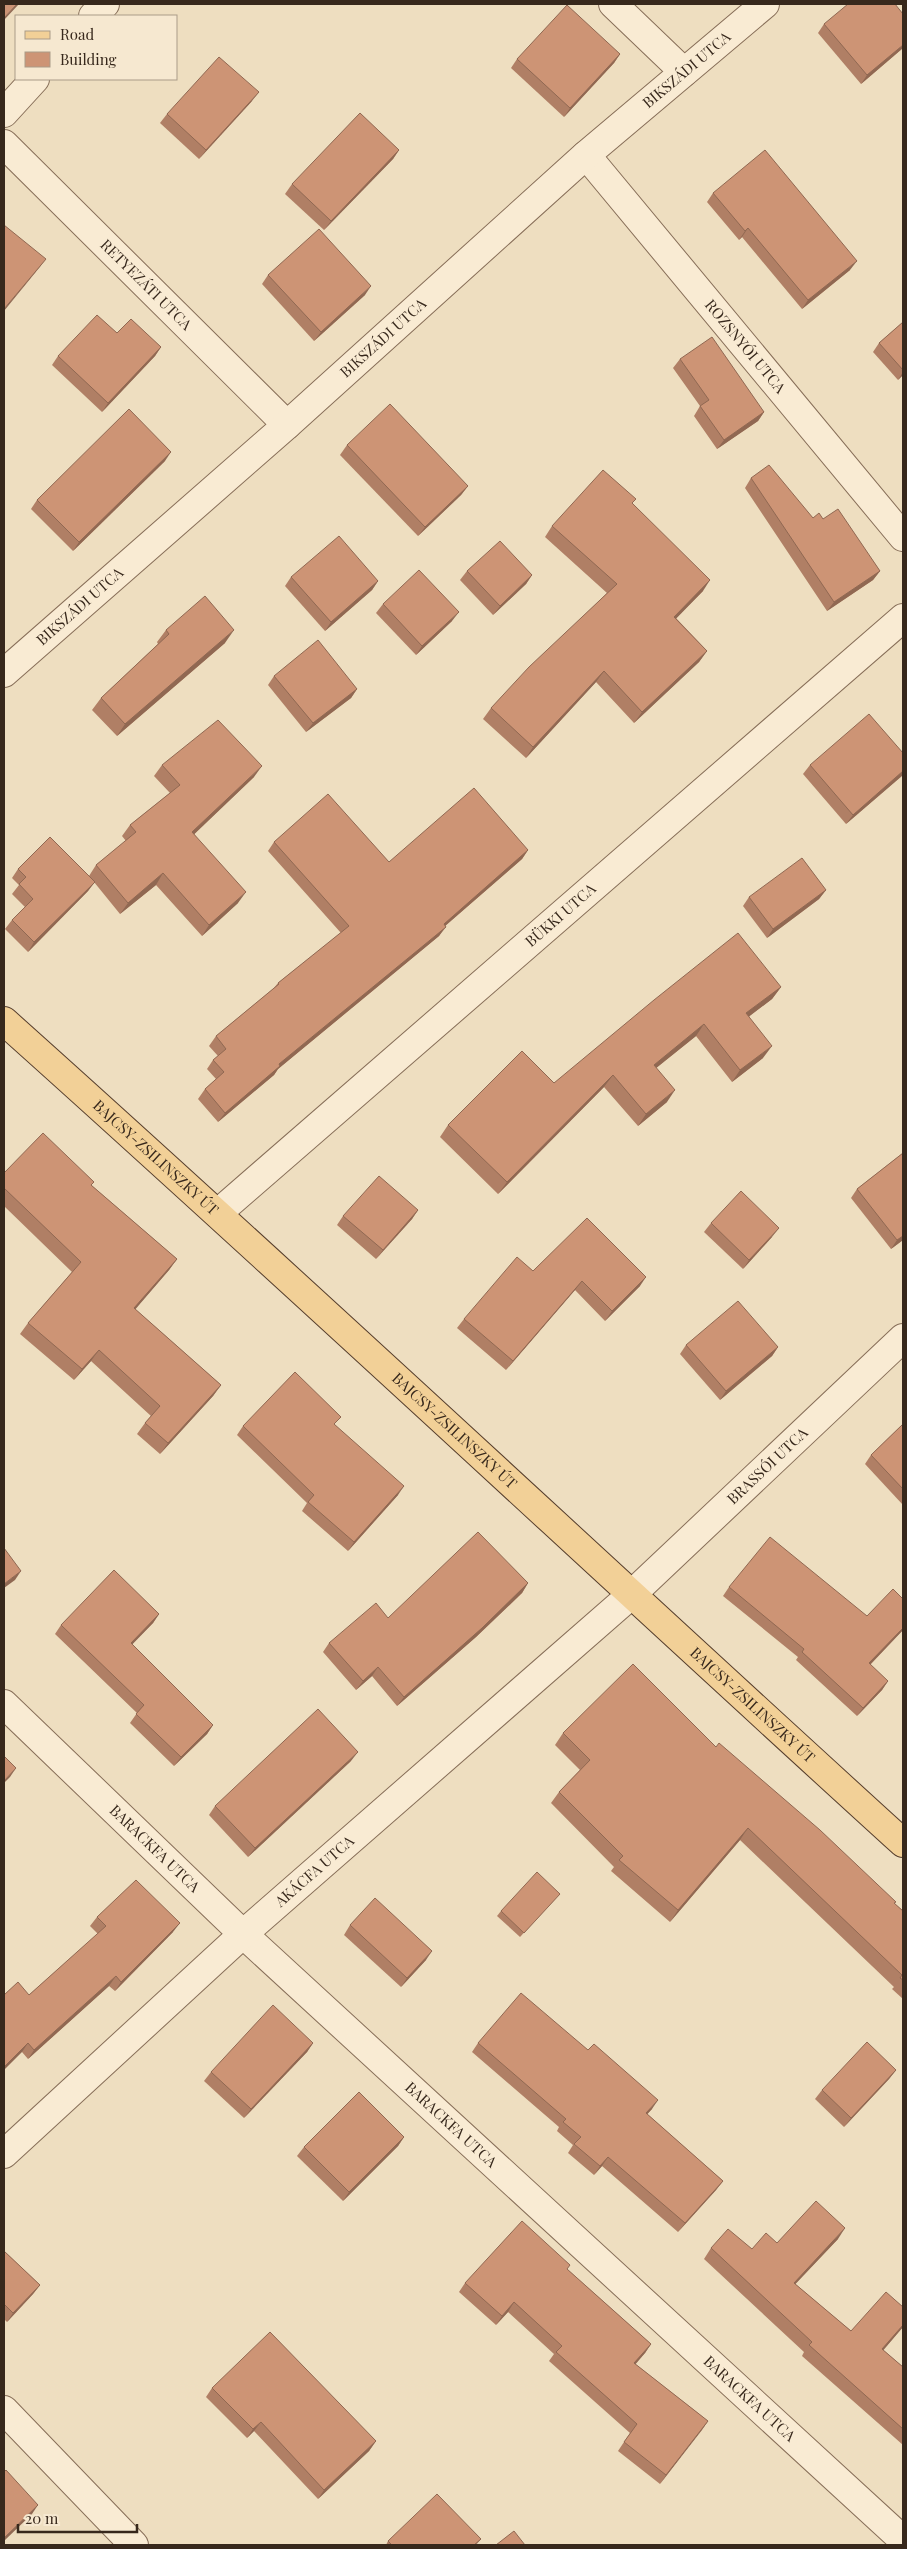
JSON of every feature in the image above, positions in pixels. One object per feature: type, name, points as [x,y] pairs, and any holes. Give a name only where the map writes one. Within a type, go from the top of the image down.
[{"type":"main road","name":"BAJCSY-ZSILINSZKY ÚT","points":[[4,1022],[218,1213],[631,1595],[903,1843]]},
{"type":"street","points":[[94,15],[105,4]]},
{"type":"street","points":[[613,4],[684,72]]},
{"type":"street","name":"BIKSZÁDI UTCA","points":[[4,673],[287,425],[586,155],[765,4]]},
{"type":"street","points":[[4,113],[34,80]]},
{"type":"street","name":"RETYEZÁTI UTCA","points":[[4,144],[287,425]]},
{"type":"street","name":"ROZSNYÓI UTCA","points":[[586,155],[903,537]]},
{"type":"street","name":"BÜKKI UTCA","points":[[218,1213],[903,618]]},
{"type":"street","name":"BRASSÓI UTCA","points":[[631,1595],[903,1338]]},
{"type":"street","name":"AKÁCFA UTCA","points":[[4,2154],[243,1934],[631,1595]]},
{"type":"street","name":"BARACKFA UTCA","points":[[4,1704],[243,1934],[903,2540]]},
{"type":"street","points":[[4,2410],[134,2545]]},
{"type":"building","points":[[4,4],[17,4],[4,18]]},
{"type":"building","points":[[848,4],[895,4],[903,14],[903,45],[867,75],[824,24]]},
{"type":"building","points":[[567,5],[620,54],[570,108],[517,59]]},
{"type":"building","points":[[219,57],[259,92],[206,150],[167,114]]},
{"type":"building","points":[[360,113],[399,150],[331,221],[292,184]]},
{"type":"building","points":[[765,150],[857,261],[808,300],[748,228],[745,231],[713,193]]},
{"type":"building","points":[[4,225],[46,259],[4,309]]},
{"type":"building","points":[[319,229],[371,286],[321,332],[268,275]]},
{"type":"building","points":[[97,315],[117,333],[131,319],[161,347],[108,403],[58,356]]},
{"type":"building","points":[[903,322],[903,370],[879,343]]},
{"type":"building","points":[[712,337],[764,412],[724,440],[700,406],[709,400],[680,359]]},
{"type":"building","points":[[390,404],[468,486],[425,527],[347,445]]},
{"type":"building","points":[[129,409],[171,452],[79,542],[37,500]]},
{"type":"building","points":[[769,465],[813,518],[819,513],[823,519],[838,509],[880,571],[834,602],[751,478]]},
{"type":"building","points":[[603,470],[636,499],[632,503],[710,580],[674,617],[707,651],[642,712],[604,671],[533,747],[491,708],[529,667],[617,584],[552,526]]},
{"type":"building","points":[[339,536],[378,581],[331,622],[291,577]]},
{"type":"building","points":[[500,541],[532,575],[500,606],[467,571]]},
{"type":"building","points":[[419,570],[459,612],[422,646],[383,604]]},
{"type":"building","points":[[205,596],[234,630],[125,724],[101,698],[169,634],[166,630]]},
{"type":"building","points":[[318,640],[357,689],[313,723],[274,676]]},
{"type":"building","points":[[869,714],[903,753],[903,771],[853,815],[810,765]]},
{"type":"building","points":[[218,720],[262,766],[192,832],[246,892],[209,925],[163,873],[128,903],[96,865],[136,832],[130,825],[180,785],[162,765]]},
{"type":"building","points":[[474,788],[528,850],[444,924],[446,927],[279,1064],[280,1066],[225,1113],[205,1089],[224,1072],[213,1060],[226,1049],[216,1036],[349,926],[274,842],[328,794],[389,862]]},
{"type":"building","points":[[50,837],[95,882],[34,942],[12,920],[33,899],[19,884],[26,877],[18,869]]},
{"type":"building","points":[[802,858],[826,890],[773,929],[749,897]]},
{"type":"building","points":[[738,933],[781,987],[746,1013],[772,1046],[740,1070],[704,1024],[654,1065],[675,1090],[646,1114],[613,1075],[507,1182],[448,1125],[522,1051],[554,1083]]},
{"type":"building","points":[[43,1133],[94,1182],[91,1185],[177,1259],[134,1308],[221,1385],[168,1443],[145,1423],[160,1406],[99,1350],[82,1369],[28,1323],[81,1262],[4,1188],[4,1173]]},
{"type":"building","points":[[903,1153],[903,1236],[897,1240],[857,1189]]},
{"type":"building","points":[[379,1176],[418,1210],[383,1250],[343,1216]]},
{"type":"building","points":[[741,1191],[779,1228],[749,1260],[711,1223]]},
{"type":"building","points":[[587,1218],[646,1277],[612,1311],[582,1281],[513,1361],[464,1319],[517,1257],[533,1271]]},
{"type":"building","points":[[738,1301],[778,1347],[726,1391],[686,1345]]},
{"type":"building","points":[[295,1372],[341,1417],[334,1424],[404,1486],[354,1542],[308,1502],[314,1495],[243,1426]]},
{"type":"building","points":[[903,1424],[903,1489],[871,1455]]},
{"type":"building","points":[[478,1532],[528,1583],[482,1628],[404,1697],[378,1667],[363,1681],[329,1643],[376,1603],[388,1618]]},
{"type":"building","points":[[770,1537],[867,1616],[893,1589],[903,1599],[903,1628],[869,1663],[888,1681],[863,1708],[802,1652],[804,1649],[729,1587]]},
{"type":"building","points":[[4,1548],[21,1571],[4,1584]]},
{"type":"building","points":[[114,1570],[159,1614],[131,1643],[213,1725],[181,1757],[136,1714],[144,1705],[61,1625]]},
{"type":"building","points":[[633,1664],[716,1747],[719,1743],[820,1830],[896,1902],[894,1903],[903,1911],[903,1980],[900,1978],[902,1975],[748,1828],[678,1910],[619,1860],[623,1856],[559,1792],[590,1760],[563,1733]]},
{"type":"building","points":[[318,1709],[358,1752],[255,1848],[215,1806]]},
{"type":"building","points":[[4,1756],[16,1768],[4,1781]]},
{"type":"building","points":[[537,1872],[560,1894],[524,1933],[501,1911]]},
{"type":"building","points":[[136,1880],[180,1923],[121,1982],[116,1976],[34,2050],[28,2043],[4,2067],[4,1995],[18,1982],[29,1995],[106,1926],[97,1917]]},
{"type":"building","points":[[375,1898],[432,1951],[407,1978],[350,1925]]},
{"type":"building","points":[[521,1993],[588,2050],[594,2044],[658,2100],[646,2113],[723,2181],[685,2223],[608,2157],[600,2166],[574,2144],[581,2137],[563,2122],[566,2119],[478,2043]]},
{"type":"building","points":[[273,2005],[313,2043],[251,2109],[211,2072]]},
{"type":"building","points":[[867,2042],[896,2070],[851,2118],[822,2090]]},
{"type":"building","points":[[359,2092],[404,2137],[349,2192],[304,2147]]},
{"type":"building","points":[[816,2201],[845,2228],[794,2283],[851,2331],[886,2292],[903,2307],[903,2325],[882,2349],[903,2367],[903,2429],[809,2345],[812,2342],[711,2248],[728,2229],[752,2249],[766,2233],[777,2243]]},
{"type":"building","points":[[522,2221],[570,2265],[567,2269],[651,2344],[634,2363],[708,2421],[666,2475],[624,2442],[637,2424],[556,2352],[562,2346],[514,2302],[502,2316],[465,2283]]},
{"type":"building","points":[[4,2251],[40,2285],[13,2313],[4,2304]]},
{"type":"building","points":[[270,2332],[376,2441],[324,2490],[261,2422],[253,2429],[212,2388]]},
{"type":"building","points":[[6,2470],[38,2505],[4,2538],[4,2472]]},
{"type":"building","points":[[437,2494],[481,2539],[474,2545],[392,2545],[388,2541]]},
{"type":"building","points":[[514,2531],[525,2545],[496,2545]]}]
